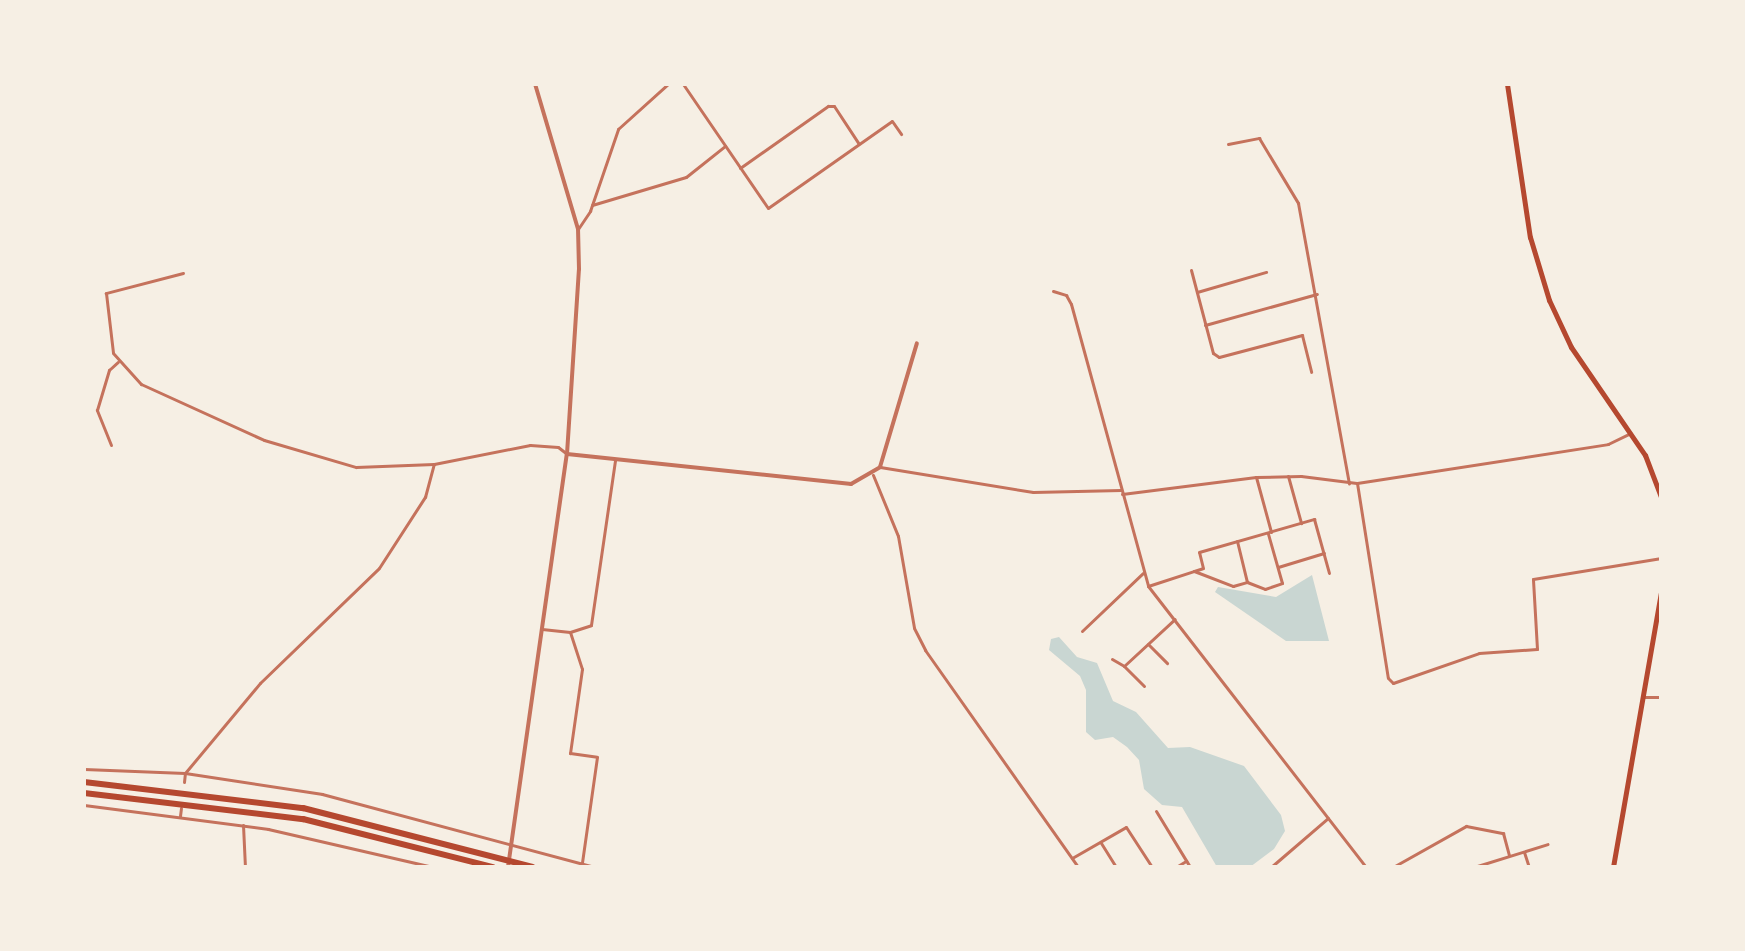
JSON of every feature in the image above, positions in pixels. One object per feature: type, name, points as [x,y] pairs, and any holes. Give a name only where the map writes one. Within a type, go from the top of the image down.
[{"type":"highway","points":[[84,782],[258,800],[482,852],[533,867]]},
{"type":"highway","points":[[84,793],[291,817],[493,867]]},
{"type":"main road","points":[[1507,84],[1530,237],[1549,300],[1571,347],[1631,433],[1661,497]]},
{"type":"main road","points":[[1613,867],[1644,697],[1658,643],[1661,593]]},
{"type":"street","points":[[508,867],[567,454],[578,229],[535,84]]},
{"type":"street","points":[[578,229],[592,205],[618,129],[668,84]]},
{"type":"street","points":[[683,84],[768,208],[892,121],[901,134]]},
{"type":"street","points":[[740,168],[828,106],[834,106],[859,144]]},
{"type":"street","points":[[1228,144],[1259,138],[1298,203],[1318,294],[1349,484]]},
{"type":"street","points":[[592,205],[686,177],[725,146]]},
{"type":"street","points":[[1191,270],[1213,353],[1219,357],[1302,335],[1311,372]]},
{"type":"street","points":[[1197,292],[1266,272]]},
{"type":"street","points":[[183,273],[106,293],[110,344],[118,362],[141,384],[264,440],[332,463],[356,467],[434,464],[530,445],[558,447],[567,454],[845,485],[873,475],[880,467],[917,343]]},
{"type":"street","points":[[1053,291],[1066,295],[1071,304],[1148,586],[1366,867]]},
{"type":"street","points":[[1205,325],[1318,294]]},
{"type":"street","points":[[111,445],[97,410],[105,380],[118,362]]},
{"type":"street","points":[[880,467],[1033,492],[1121,492],[1288,476],[1349,484],[1608,444],[1631,433]]},
{"type":"street","points":[[542,629],[570,632],[591,625],[615,460]]},
{"type":"street","points":[[184,782],[185,773],[260,683],[379,568],[425,497],[434,464]]},
{"type":"street","points":[[873,475],[898,536],[914,628],[925,650],[1078,867]]},
{"type":"street","points":[[1288,476],[1301,523]]},
{"type":"street","points":[[1194,571],[1233,586],[1247,582],[1265,589],[1282,583],[1256,477]]},
{"type":"street","points":[[1357,483],[1388,678],[1393,683],[1479,653],[1537,649],[1533,579],[1661,558]]},
{"type":"street","points":[[1148,586],[1203,568],[1199,552],[1314,519],[1329,573]]},
{"type":"street","points":[[1237,541],[1247,582]]},
{"type":"street","points":[[1278,567],[1324,553]]},
{"type":"street","points":[[1082,631],[1143,573]]},
{"type":"street","points":[[1124,666],[1175,619]]},
{"type":"street","points":[[570,632],[582,669],[570,753],[597,757],[582,863]]},
{"type":"street","points":[[1148,644],[1167,663]]},
{"type":"street","points":[[1112,659],[1144,686]]},
{"type":"street","points":[[1644,697],[1661,697]]},
{"type":"street","points":[[84,769],[185,773],[322,794],[511,841],[595,867]]},
{"type":"street","points":[[84,805],[243,825],[432,867]]},
{"type":"street","points":[[180,816],[181,808]]},
{"type":"street","points":[[1156,811],[1190,867]]},
{"type":"street","points":[[1271,867],[1328,818]]},
{"type":"street","points":[[243,825],[245,867]]},
{"type":"street","points":[[1393,867],[1466,826],[1503,833],[1509,855]]},
{"type":"street","points":[[1072,858],[1126,827],[1152,867]]},
{"type":"street","points":[[1101,842],[1116,867]]},
{"type":"street","points":[[1474,867],[1548,844]]},
{"type":"street","points":[[1524,852],[1529,867]]},
{"type":"street","points":[[1176,867],[1186,861]]},
{"type":"shaded area","points":[[1312,575],[1329,641],[1286,641],[1215,592],[1218,587],[1276,597]]},
{"type":"shaded area","points":[[1059,637],[1077,657],[1097,663],[1113,701],[1136,712],[1168,748],[1190,747],[1244,766],[1281,815],[1285,831],[1274,849],[1250,867],[1217,867],[1182,807],[1162,805],[1144,789],[1139,760],[1127,747],[1113,737],[1095,740],[1086,732],[1086,690],[1080,676],[1049,650],[1051,639]]}]
